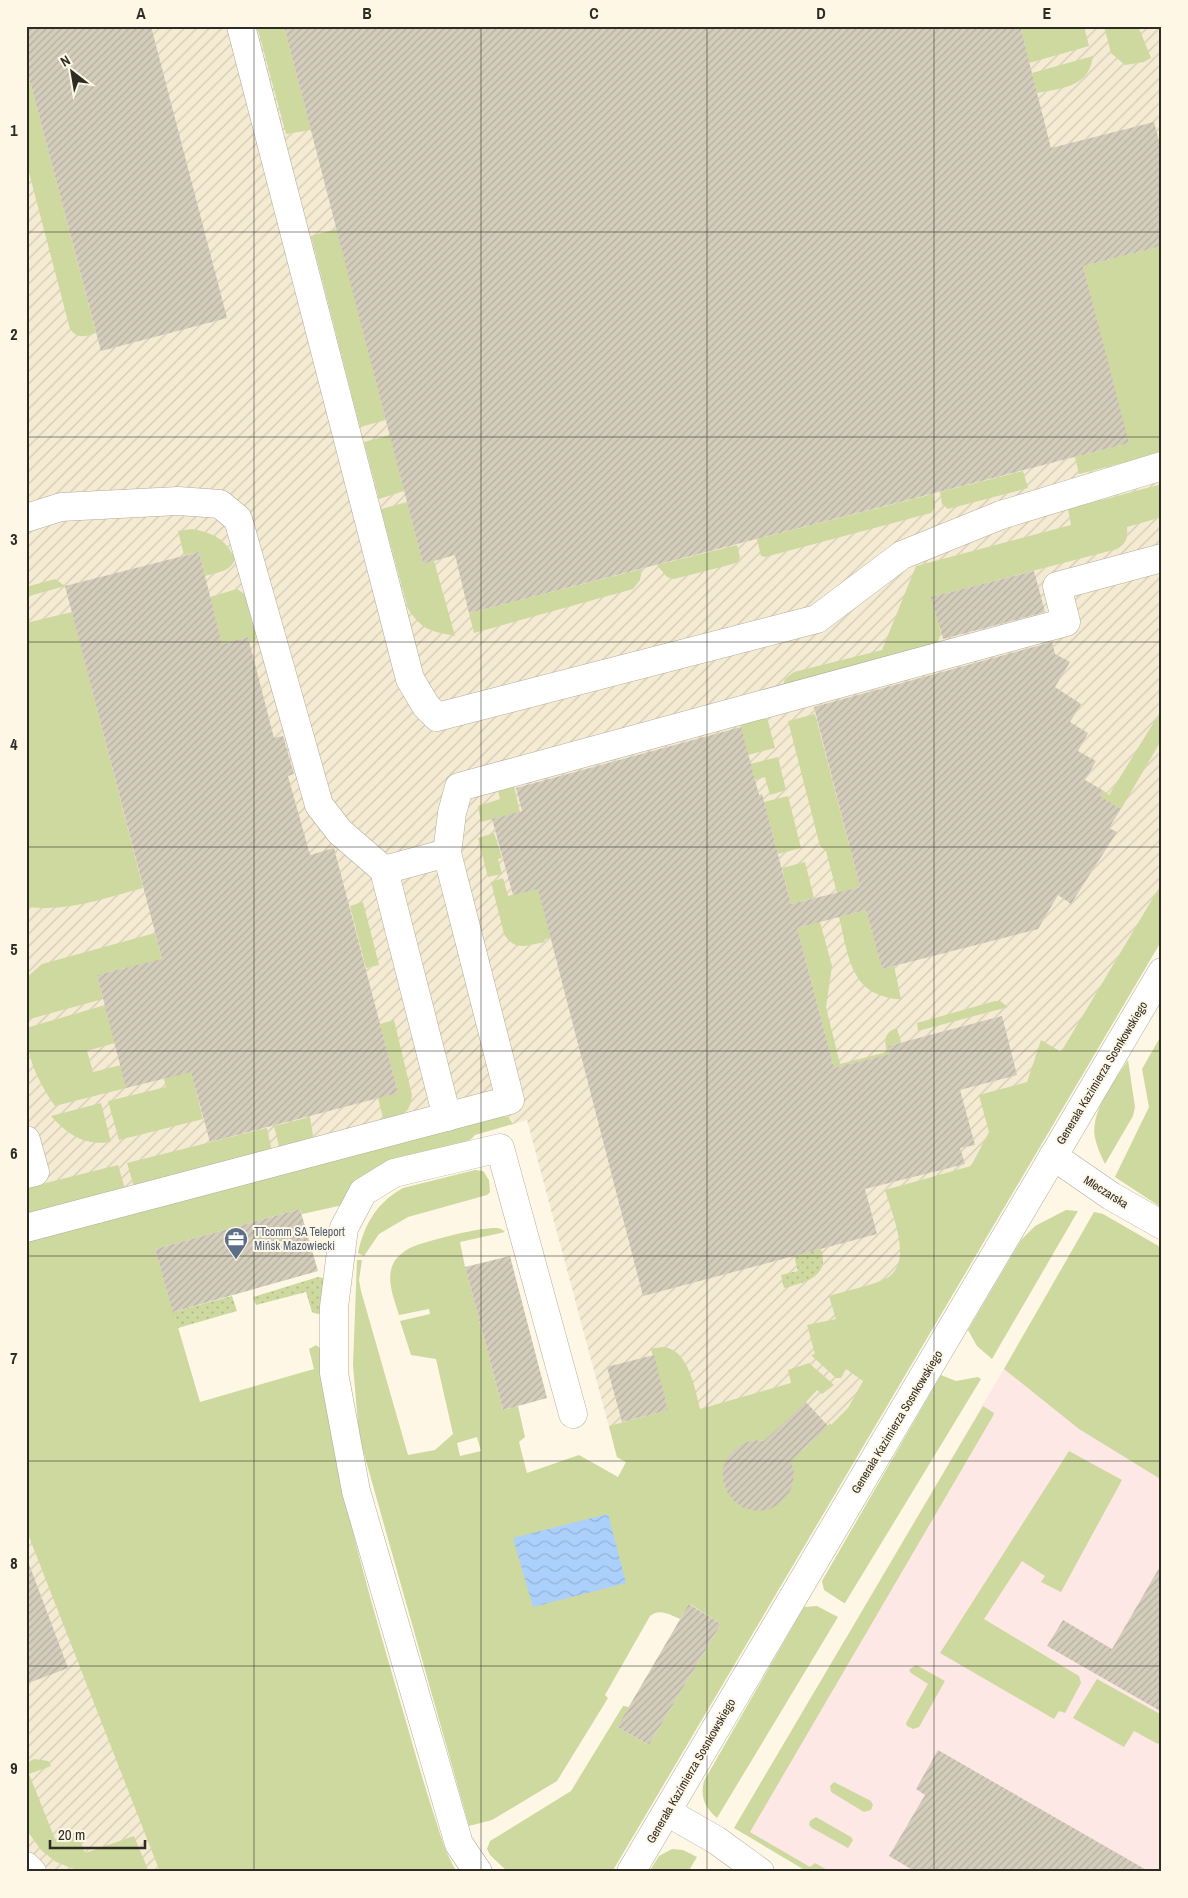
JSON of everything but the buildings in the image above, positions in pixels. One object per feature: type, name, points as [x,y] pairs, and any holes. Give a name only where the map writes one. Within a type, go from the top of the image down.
[{"type":"street","points":[[241,26],[410,679],[426,706],[437,717],[817,619],[902,555],[1001,515],[1162,466]]},
{"type":"street","points":[[26,518],[61,507],[178,501],[220,504],[238,519],[319,805],[340,832],[384,870],[447,1117]]},
{"type":"street","points":[[26,1228],[510,1100],[447,853],[452,813],[459,787],[1066,622],[1057,586],[1162,558]]},
{"type":"street","points":[[384,870],[447,853]]},
{"type":"street","name":"Generała Kazimierza Sosnkowskiego","points":[[631,1872],[1162,972]]},
{"type":"street","points":[[26,1140],[35,1172],[26,1174]]},
{"type":"street","points":[[478,1872],[459,1844],[358,1500],[334,1373],[334,1308],[344,1228],[363,1192],[394,1173],[500,1148],[573,1414]]},
{"type":"street","name":"Mleczarska","points":[[1053,1156],[1111,1196],[1162,1225]]},
{"type":"street","points":[[667,1812],[716,1840],[760,1872]]},
{"type":"street","points":[[26,1866],[32,1872]]},
{"type":"shaded area","points":[[26,26],[1162,26],[1162,889],[773,1548],[617,1457],[527,1120],[26,1263]]},
{"type":"shaded area","points":[[1080,1239],[1162,1269],[1162,1872],[811,1872],[735,1827]]},
{"type":"shaded area","points":[[26,1422],[445,1872],[26,1872]]},
{"type":"green space","points":[[257,26],[284,26],[311,130],[286,134]]},
{"type":"green space","points":[[1020,26],[1084,26],[1089,46],[1029,63]]},
{"type":"green space","points":[[1104,26],[1138,26],[1151,58],[1144,62],[1125,65],[1111,53]]},
{"type":"green space","points":[[1093,56],[1091,66],[1080,80],[1065,87],[1037,93],[1032,73]]},
{"type":"green space","points":[[26,66],[96,333],[88,335],[79,336],[70,329],[26,161]]},
{"type":"green space","points":[[337,229],[386,420],[360,427],[311,236]]},
{"type":"green space","points":[[1162,246],[1162,453],[1079,474],[1075,457],[1128,443],[1083,266]]},
{"type":"green space","points":[[390,435],[404,491],[379,499],[364,442]]},
{"type":"green space","points":[[1023,471],[1028,488],[948,509],[942,504],[940,492]]},
{"type":"green space","points":[[1162,484],[1162,517],[1127,527],[1126,540],[1117,549],[932,597],[941,634],[937,643],[782,688],[785,679],[794,672],[882,650],[916,566],[1071,525],[1068,509]]},
{"type":"green space","points":[[933,494],[935,507],[931,513],[765,557],[761,556],[757,539]]},
{"type":"green space","points":[[407,502],[423,564],[434,561],[455,636],[428,629],[418,622],[408,609],[381,509]]},
{"type":"green space","points":[[192,529],[206,532],[223,541],[235,559],[230,567],[205,576],[199,552],[184,555],[178,531]]},
{"type":"green space","points":[[737,545],[740,557],[738,562],[674,579],[667,577],[657,565]]},
{"type":"green space","points":[[642,569],[640,580],[633,589],[474,633],[469,613]]},
{"type":"green space","points":[[55,579],[65,586],[26,597],[26,587]]},
{"type":"green space","points":[[237,589],[246,597],[256,638],[255,641],[250,643],[248,637],[222,644],[210,597]]},
{"type":"green space","points":[[72,612],[143,888],[72,906],[58,908],[28,907],[26,906],[26,623]]},
{"type":"green space","points":[[1162,709],[1162,739],[1121,809],[1100,796],[1104,791],[1109,795]]},
{"type":"green space","points":[[815,714],[860,887],[837,893],[826,851],[820,846],[788,721]]},
{"type":"green space","points":[[765,716],[775,748],[748,755],[739,721]]},
{"type":"green space","points":[[778,757],[786,790],[770,795],[765,777],[755,780],[750,764]]},
{"type":"green space","points":[[513,782],[520,812],[481,822],[478,806],[500,799],[497,786]]},
{"type":"green space","points":[[788,796],[801,848],[778,854],[764,802]]},
{"type":"green space","points":[[494,833],[502,858],[498,859],[502,874],[488,877],[478,838]]},
{"type":"green space","points":[[528,849],[551,937],[544,940],[545,942],[522,946],[508,940],[504,934],[491,882],[503,878],[508,896],[526,891]]},
{"type":"green space","points":[[805,862],[814,898],[791,904],[782,868]]},
{"type":"green space","points":[[1162,883],[1162,940],[612,1872],[508,1872],[490,1855],[487,1849],[490,1841],[571,1791],[623,1706],[629,1707],[617,1727],[649,1745],[721,1624],[690,1604],[680,1619],[661,1612],[650,1616],[605,1695],[608,1698],[557,1781],[492,1820],[469,1826],[359,1436],[353,1365],[357,1260],[362,1260],[359,1280],[361,1291],[408,1455],[435,1450],[453,1434],[436,1359],[411,1355],[400,1321],[430,1314],[429,1309],[399,1315],[391,1289],[391,1268],[399,1256],[414,1246],[465,1232],[488,1228],[501,1229],[505,1232],[460,1242],[503,1410],[518,1406],[525,1437],[519,1442],[527,1473],[579,1455],[618,1477],[626,1462],[617,1457],[609,1426],[668,1410],[651,1349],[662,1347],[672,1349],[685,1362],[693,1382],[700,1409],[791,1383],[788,1370],[809,1363],[834,1385],[822,1394],[817,1390],[806,1402],[802,1451],[848,1408],[863,1381],[846,1369],[841,1378],[836,1378],[811,1355],[815,1354],[807,1325],[836,1319],[829,1296],[879,1282],[894,1272],[899,1262],[899,1238],[885,1190],[971,1166],[989,1132],[979,1095],[1027,1082],[1041,1040],[1061,1052]],"holes":[[[477,1437],[481,1451],[460,1456],[457,1443]],[[755,1440],[766,1441],[756,1511],[742,1506],[732,1497],[725,1487],[723,1476],[725,1465],[731,1455],[741,1446]]]},
{"type":"green space","points":[[363,902],[379,965],[366,968],[350,906]]},
{"type":"green space","points":[[866,910],[882,969],[894,966],[901,999],[874,993],[864,985],[852,966],[839,917]]},
{"type":"green space","points":[[820,922],[832,966],[826,1007],[840,1064],[887,1052],[885,1044],[887,1034],[897,1028],[901,1042],[888,1046],[890,1054],[834,1068],[797,928]]},
{"type":"green space","points":[[155,933],[179,1024],[125,968],[97,975],[103,999],[26,1020],[26,978],[42,964]]},
{"type":"green space","points":[[1000,1001],[1008,1007],[918,1031],[917,1023]]},
{"type":"green space","points":[[105,1005],[115,1043],[87,1051],[93,1072],[121,1065],[126,1088],[55,1106],[34,1069],[28,1049],[26,1028]]},
{"type":"green space","points":[[394,1020],[412,1095],[409,1107],[404,1113],[384,1122],[378,1098],[398,1093],[380,1024]]},
{"type":"green space","points":[[1162,1034],[1162,1208],[1115,1177],[1149,1107],[1142,1069]]},
{"type":"green space","points":[[183,1039],[203,1119],[119,1140],[108,1101],[166,1087],[155,1046]]},
{"type":"green space","points":[[1128,1060],[1135,1107],[1133,1116],[1105,1164],[1095,1138],[1096,1118],[1104,1097]]},
{"type":"green space","points":[[101,1103],[111,1142],[93,1142],[78,1138],[64,1129],[51,1116]]},
{"type":"green space","points":[[503,1116],[508,1117],[513,1124],[475,1135],[470,1140],[343,1205],[302,1214],[300,1209],[155,1249],[200,1402],[314,1369],[309,1349],[316,1345],[320,1348],[334,1444],[354,1538],[423,1779],[443,1843],[457,1872],[160,1872],[26,1529],[26,1240]]},
{"type":"green space","points":[[310,1117],[313,1136],[306,1141],[280,1150],[274,1126]]},
{"type":"green space","points":[[267,1128],[272,1152],[134,1187],[127,1163]]},
{"type":"green space","points":[[118,1165],[125,1189],[26,1215],[26,1188]]},
{"type":"green space","points":[[475,1170],[483,1171],[489,1180],[490,1192],[487,1195],[408,1217],[379,1234],[364,1256],[358,1253],[364,1233],[373,1215],[394,1194],[403,1188]]},
{"type":"green space","points":[[1066,1210],[1078,1211],[992,1359],[977,1346],[968,1330],[1021,1240],[1035,1226]]},
{"type":"green space","points":[[1094,1212],[1103,1214],[1162,1248],[1162,1480],[1079,1429],[1004,1369]]},
{"type":"green space","points":[[821,1249],[823,1258],[819,1272],[808,1280],[784,1288],[781,1275],[798,1271],[794,1256]]},
{"type":"green space","points":[[318,1277],[324,1278],[322,1313],[312,1312],[306,1292],[256,1305],[253,1297]]},
{"type":"green space","points":[[232,1296],[237,1311],[178,1328],[173,1312]]},
{"type":"green space","points":[[941,1375],[956,1381],[978,1377],[981,1379],[844,1603],[824,1590],[822,1581]]},
{"type":"green space","points":[[983,1406],[994,1413],[993,1416],[750,1832],[810,1867],[815,1863],[831,1872],[808,1872],[734,1828]]},
{"type":"green space","points":[[1069,1451],[1122,1480],[1061,1592],[1041,1582],[1045,1576],[1022,1561],[984,1619],[1079,1676],[1081,1683],[1065,1713],[1059,1711],[1054,1719],[940,1653]]},
{"type":"green space","points":[[817,1606],[838,1617],[717,1818],[704,1802],[704,1781],[804,1607]]},
{"type":"green space","points":[[916,1665],[945,1681],[919,1727],[913,1729],[907,1726],[906,1723],[928,1684],[909,1670]]},
{"type":"green space","points":[[1097,1679],[1162,1715],[1162,1738],[1158,1744],[1134,1731],[1124,1747],[1073,1718]]},
{"type":"green space","points":[[34,1759],[48,1761],[51,1766],[29,1774],[55,1839],[77,1832],[85,1853],[134,1836],[149,1872],[82,1872],[56,1862],[41,1850],[26,1829],[26,1767]]},
{"type":"green space","points":[[834,1782],[871,1801],[873,1805],[871,1810],[864,1812],[831,1792],[830,1786]]},
{"type":"green space","points":[[816,1817],[851,1837],[853,1840],[848,1848],[812,1828],[809,1825],[810,1821]]},
{"type":"green space","points":[[672,1849],[683,1850],[697,1857],[688,1872],[649,1872],[659,1856]]},
{"type":"water","points":[[608,1514],[626,1583],[533,1607],[513,1538]]},
{"type":"place","name":"TTcomm SA Teleport Mińsk Mazowiecki","points":[[236,1260]]}]
